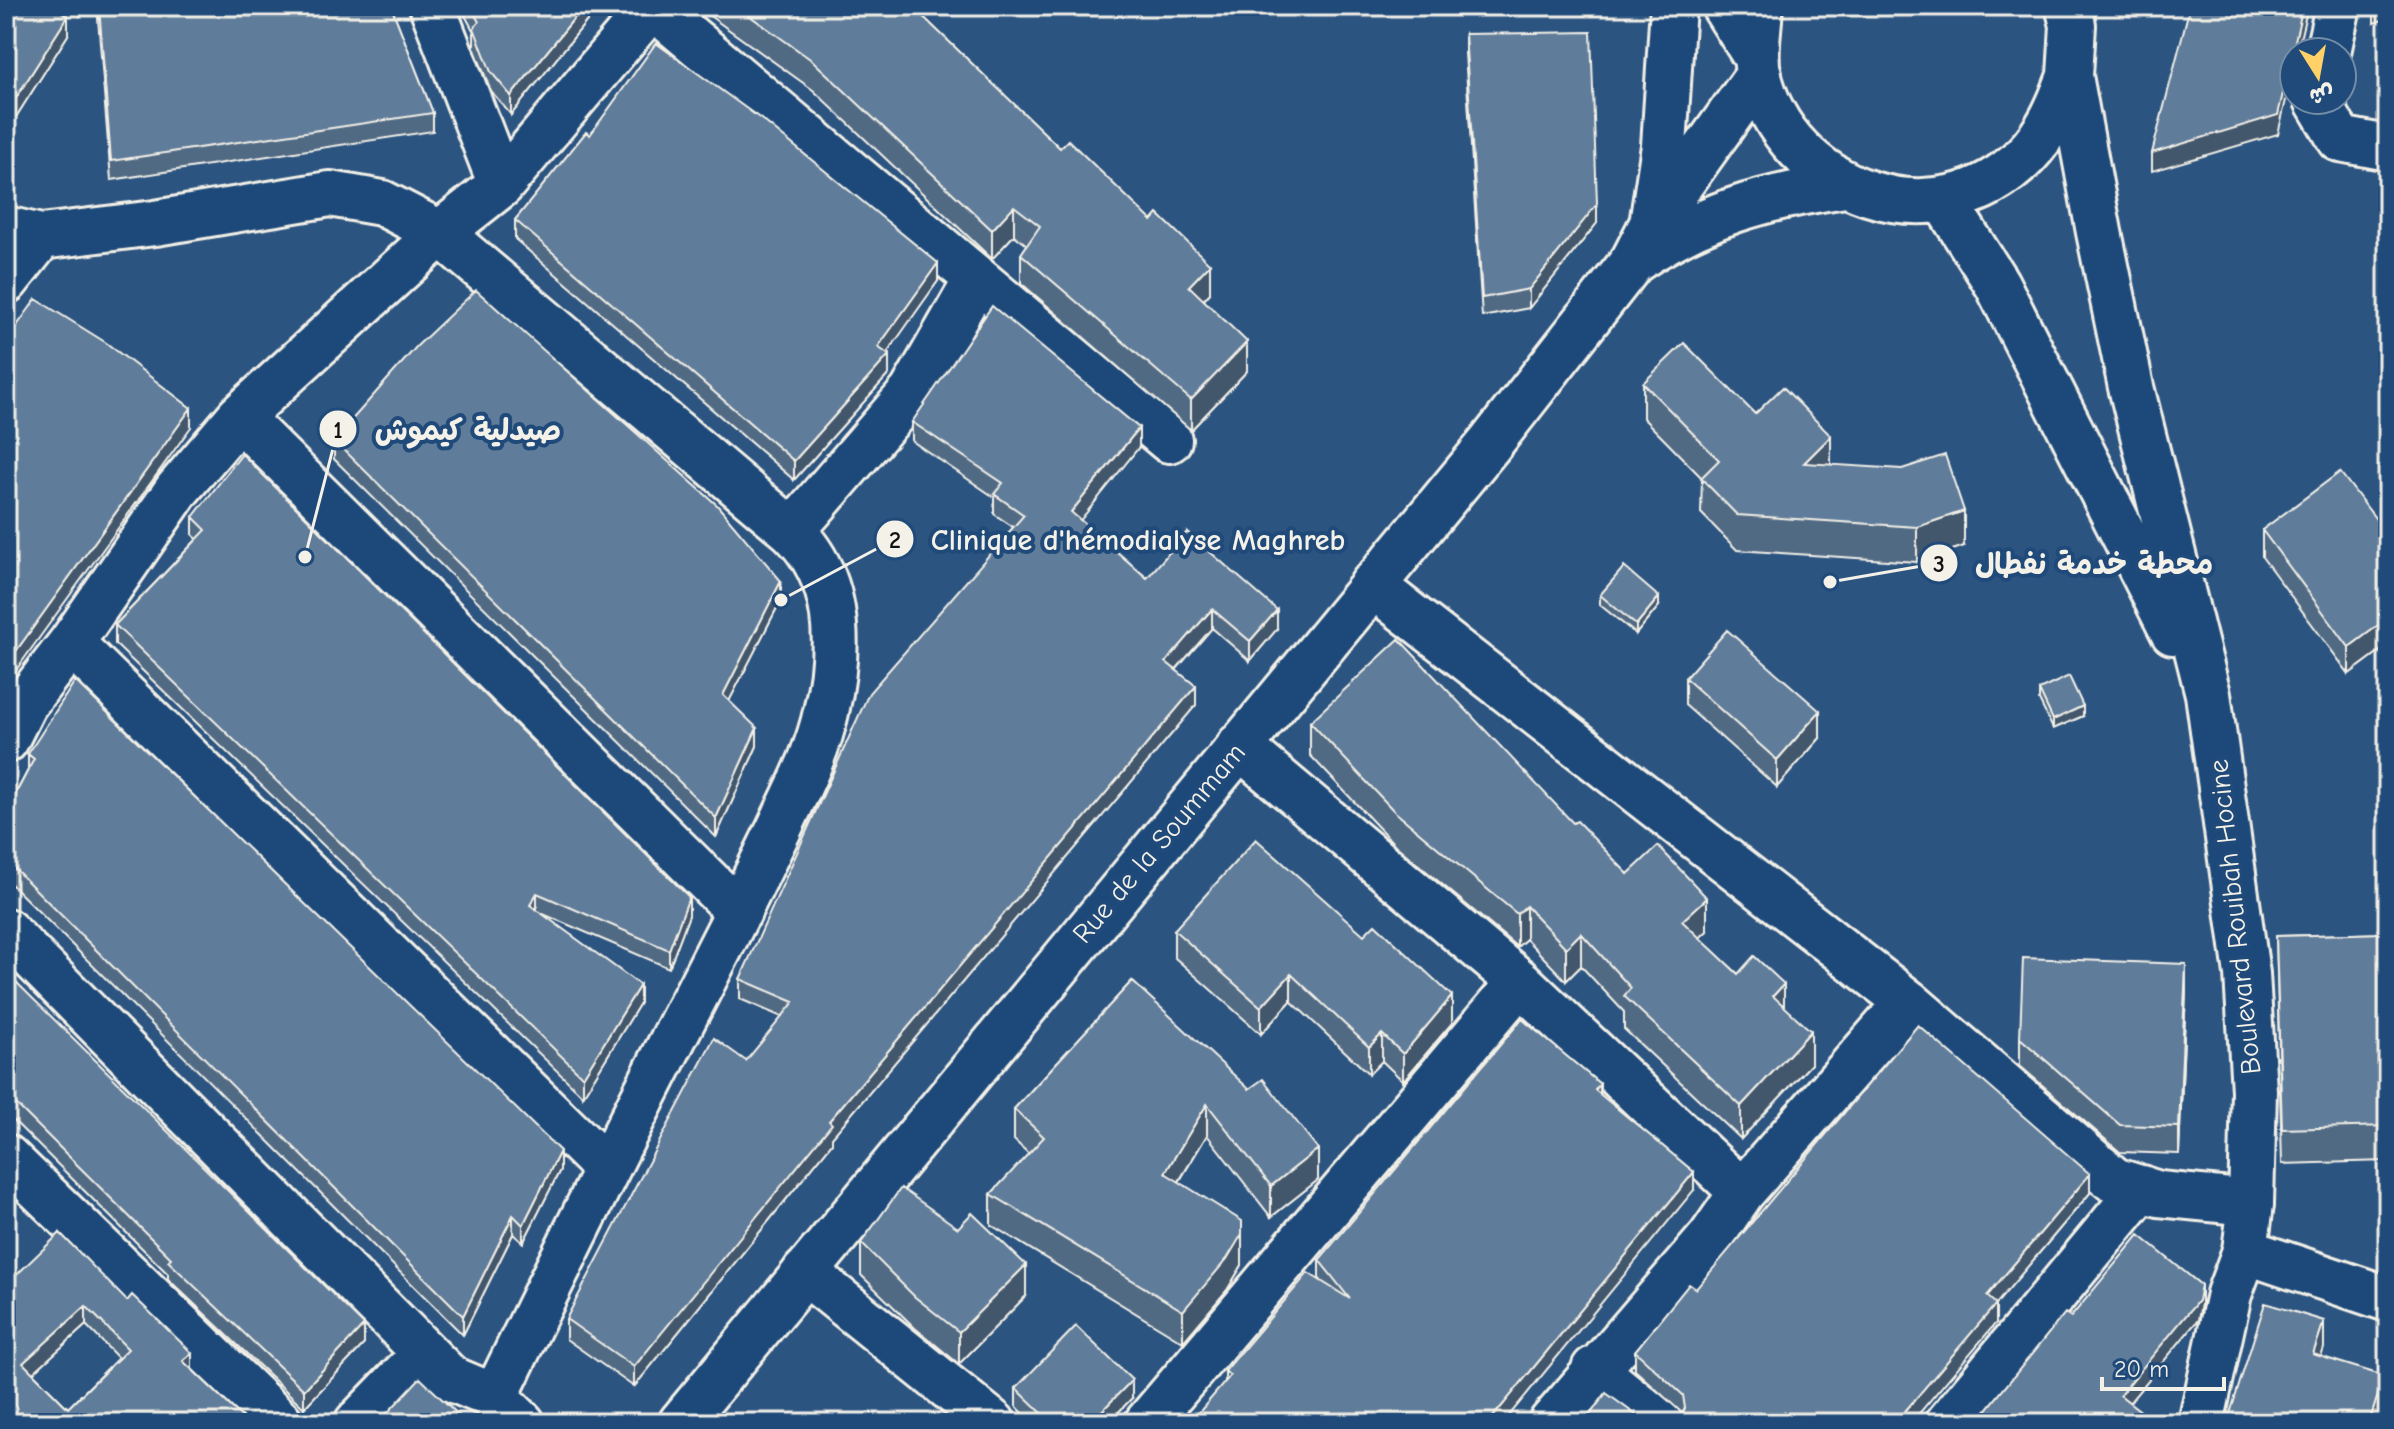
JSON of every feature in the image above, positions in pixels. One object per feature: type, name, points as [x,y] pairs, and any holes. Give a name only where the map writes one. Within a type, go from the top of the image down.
[{"type":"street","points":[[432,6],[501,185]]},
{"type":"street","points":[[6,740],[24,704],[71,643],[177,490],[239,417],[440,233],[501,185],[652,6],[1169,440]]},
{"type":"street","points":[[1642,243],[1665,130],[1673,6]]},
{"type":"street","points":[[1724,6],[1758,65],[1775,119],[1805,158],[1845,185],[1904,201],[1943,199],[1987,184],[2025,156],[2054,120],[2070,76],[2073,25],[2068,6]]},
{"type":"street","points":[[1758,65],[1760,6]]},
{"type":"street","points":[[2331,36],[2338,6]]},
{"type":"street","name":"Rue de la Soummam","points":[[681,1423],[1489,445],[1642,243],[1758,65]]},
{"type":"street","name":"Boulevard Rouibah Hocine","points":[[2070,76],[2131,387],[2208,694],[2247,974],[2254,1091],[2251,1203],[2245,1251],[2229,1294],[2201,1423]]},
{"type":"street","points":[[2326,116],[2340,139],[2388,148]]},
{"type":"street","points":[[1642,243],[1744,204],[1845,185]]},
{"type":"street","points":[[6,281],[24,233],[155,223],[330,194],[382,203],[440,233],[792,531],[812,551],[831,596],[835,645],[829,698],[816,751],[739,912],[606,1168],[509,1410],[450,1378],[6,931]]},
{"type":"street","points":[[1943,199],[1997,284],[2161,610],[2208,694]]},
{"type":"street","points":[[792,531],[912,392],[977,279]]},
{"type":"street","points":[[239,417],[739,912]]},
{"type":"street","points":[[1372,585],[1908,1002],[2114,1180],[2159,1194],[2251,1203]]},
{"type":"street","points":[[71,643],[606,1168]]},
{"type":"street","points":[[1239,746],[1520,982],[1742,1192]]},
{"type":"street","points":[[1147,1423],[1520,982]]},
{"type":"street","points":[[1551,1423],[1594,1369],[1711,1237],[1742,1192],[1908,1002]]},
{"type":"street","points":[[6,1157],[281,1423]]},
{"type":"street","points":[[1948,1423],[2142,1188]]},
{"type":"street","points":[[2245,1251],[2388,1299]]},
{"type":"street","points":[[805,1272],[993,1423]]},
{"type":"street","points":[[357,1423],[425,1353]]},
{"type":"street","points":[[1594,1369],[1660,1423]]},
{"type":"building","points":[[6,6],[52,6],[68,16],[14,101],[6,96]]},
{"type":"building","points":[[99,6],[391,6],[433,113],[111,161]]},
{"type":"building","points":[[470,6],[584,6],[511,96],[491,72],[474,28],[479,22]]},
{"type":"building","points":[[736,6],[912,6],[1060,148],[1068,140],[1152,221],[1158,214],[1210,264],[1189,286],[1247,342],[1191,400],[1021,254],[1040,226],[1014,206],[992,230],[813,61]]},
{"type":"building","points":[[2190,6],[2303,6],[2296,36],[2278,36],[2278,115],[2152,153]]},
{"type":"building","points":[[1591,32],[1597,204],[1529,289],[1482,298],[1465,34]]},
{"type":"building","points":[[656,43],[765,122],[938,263],[878,347],[889,355],[794,461],[515,220],[586,132],[590,135]]},
{"type":"building","points":[[476,290],[717,505],[781,581],[723,695],[757,728],[716,818],[334,440],[417,346]]},
{"type":"building","points":[[36,299],[105,342],[191,408],[6,665],[6,341]]},
{"type":"building","points":[[992,306],[1139,428],[1071,512],[1147,578],[1187,532],[1277,610],[1250,641],[1212,609],[1166,662],[1196,686],[829,1121],[832,1124],[634,1367],[566,1319],[714,1038],[746,1061],[794,1002],[740,979],[869,693],[1024,515],[994,494],[1003,483],[912,422]]},
{"type":"building","points":[[1684,343],[1755,414],[1783,387],[1831,436],[1804,463],[1902,469],[1945,455],[1964,511],[1917,527],[1737,515],[1701,478],[1719,460],[1643,383]]},
{"type":"building","points":[[242,454],[689,897],[669,950],[537,893],[530,905],[640,985],[583,1077],[115,625],[206,530],[193,517]]},
{"type":"building","points":[[2340,472],[2388,535],[2388,618],[2349,647],[2262,530]]},
{"type":"building","points":[[1624,567],[1659,597],[1636,625],[1600,595]]},
{"type":"building","points":[[1727,630],[1820,711],[1777,760],[1685,678]]},
{"type":"building","points":[[1399,639],[1573,823],[1577,821],[1628,874],[1658,846],[1707,898],[1682,921],[1738,974],[1754,956],[1784,984],[1773,996],[1811,1031],[1741,1106],[1624,996],[1631,988],[1581,933],[1566,948],[1526,906],[1517,914],[1395,812],[1310,722]]},
{"type":"building","points":[[2069,676],[2083,706],[2053,720],[2039,690]]},
{"type":"building","points":[[75,681],[560,1151],[523,1225],[513,1215],[463,1316],[6,860],[6,812],[34,759],[28,754]]},
{"type":"building","points":[[1256,839],[1364,935],[1375,924],[1452,996],[1403,1054],[1382,1034],[1369,1047],[1291,974],[1261,1007],[1174,930]]},
{"type":"building","points":[[2388,933],[2388,1126],[2282,1129],[2276,936]]},
{"type":"building","points":[[2023,958],[2186,964],[2179,1127],[2120,1125],[2020,1038]]},
{"type":"building","points":[[6,972],[364,1325],[304,1390],[168,1261],[171,1258],[6,1094]]},
{"type":"building","points":[[1132,981],[1249,1089],[1263,1079],[1318,1149],[1271,1186],[1207,1104],[1165,1173],[1242,1221],[1242,1234],[1227,1259],[1183,1311],[991,1194],[1044,1137],[1014,1109]]},
{"type":"building","points":[[1522,1019],[1600,1084],[1595,1090],[1694,1172],[1488,1423],[1190,1423],[1230,1376],[1225,1371],[1308,1273],[1350,1299],[1319,1260]]},
{"type":"building","points":[[1918,1025],[2090,1174],[1987,1296],[1996,1304],[1895,1423],[1675,1423],[1685,1408],[1683,1395],[1635,1351],[1689,1284],[1696,1289]]},
{"type":"building","points":[[901,1188],[958,1228],[972,1213],[1026,1265],[959,1332],[915,1297],[861,1243]]},
{"type":"building","points":[[60,1233],[127,1301],[132,1295],[192,1353],[183,1361],[248,1423],[6,1423],[6,1285]],"holes":[[[86,1306],[128,1349],[68,1408],[23,1363]]]},
{"type":"building","points":[[2139,1235],[2201,1285],[2198,1301],[2120,1395],[2156,1423],[1976,1423],[2065,1313],[2071,1317]]},
{"type":"building","points":[[2265,1303],[2324,1321],[2313,1354],[2384,1376],[2369,1423],[2227,1423]]},
{"type":"building","points":[[1076,1326],[1132,1380],[1090,1423],[1052,1423],[1016,1388]]},
{"type":"building","points":[[420,1378],[467,1423],[378,1423]]},
{"type":"building","points":[[1606,1393],[1647,1423],[1584,1423]]},
{"type":"place","name":"صيدلية كيموش","points":[[305,557]]},
{"type":"place","name":"محطة خدمة نفطال","points":[[1830,582]]},
{"type":"place","name":"Clinique d'hémodialyse Maghreb","points":[[781,600]]}]
